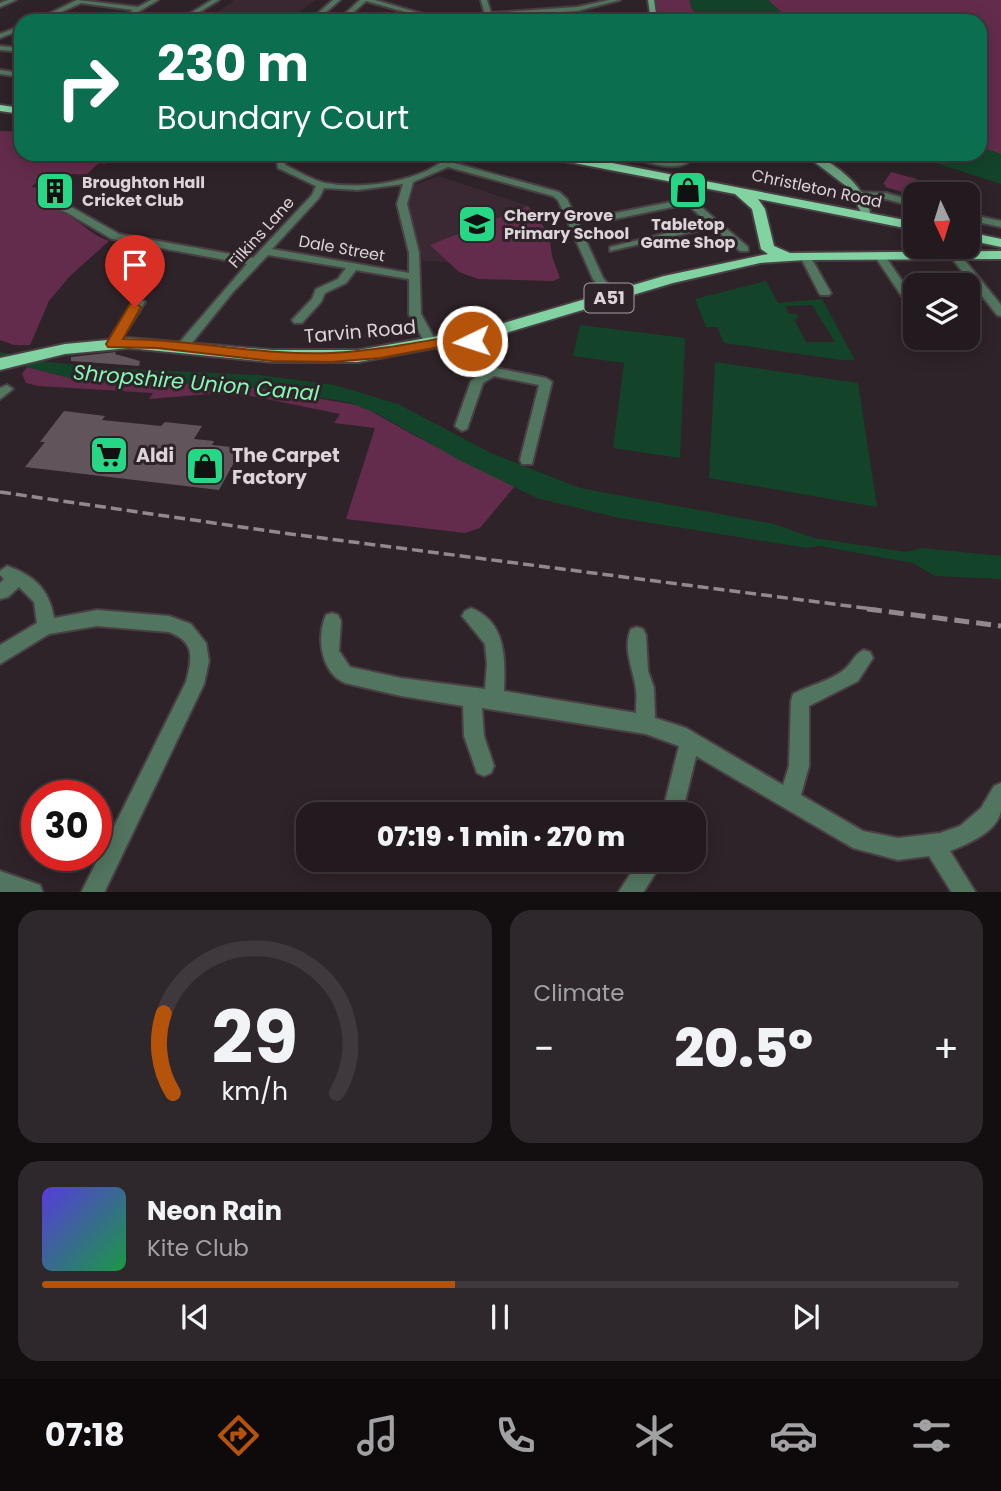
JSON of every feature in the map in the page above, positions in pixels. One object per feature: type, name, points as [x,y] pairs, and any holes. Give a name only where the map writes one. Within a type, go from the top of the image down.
[{"type":"highway","name":"Christleton Road","points":[[583,161],[903,224]]},
{"type":"highway","points":[[719,187],[753,199],[761,211],[768,249],[785,256]]},
{"type":"highway","points":[[761,211],[771,202],[790,203]]},
{"type":"highway","name":"A51","points":[[980,240],[1001,247]]},
{"type":"highway","points":[[746,255],[761,254],[765,241]]},
{"type":"highway","name":"Tarvin Road","points":[[980,250],[1001,247]]},
{"type":"highway","name":"Tarvin Road","points":[[4,363],[113,344],[183,346],[272,356],[331,358],[432,345],[470,337],[746,255],[903,255]]},
{"type":"main road","points":[[818,161],[841,176],[861,195],[867,217]]},
{"type":"street","points":[[0,5],[12,0]]},
{"type":"street","points":[[52,14],[81,0],[139,9]]},
{"type":"street","points":[[130,14],[155,0]]},
{"type":"street","points":[[193,14],[216,0]]},
{"type":"street","points":[[320,14],[337,0]]},
{"type":"street","points":[[348,14],[366,0],[418,14]]},
{"type":"street","points":[[526,14],[577,9],[617,0]]},
{"type":"street","name":"Filkins Lane","points":[[183,346],[216,304],[316,196],[321,185],[281,166],[281,161]]},
{"type":"street","points":[[321,185],[363,186],[408,182],[451,161]]},
{"type":"street","points":[[653,175],[655,161]]},
{"type":"street","points":[[672,161],[683,163]]},
{"type":"street","points":[[447,164],[556,194],[562,199],[598,279],[612,297]]},
{"type":"street","points":[[408,182],[402,204],[414,253],[417,321],[432,345]]},
{"type":"street","points":[[605,218],[689,201],[702,184]]},
{"type":"street","points":[[861,195],[903,201]]},
{"type":"street","points":[[689,201],[746,255]]},
{"type":"street","points":[[52,205],[71,208],[99,230],[116,237],[256,262]]},
{"type":"street","points":[[980,220],[1001,224]]},
{"type":"street","points":[[614,250],[715,224]]},
{"type":"street","name":"Dale Street","points":[[265,251],[414,277]]},
{"type":"street","points":[[879,255],[903,290]]},
{"type":"street","points":[[804,256],[825,293]]},
{"type":"street","points":[[958,259],[1001,312]]},
{"type":"street","points":[[319,317],[301,317],[317,300],[320,291],[342,281],[354,266]]},
{"type":"street","points":[[113,344],[132,305]]},
{"type":"street","points":[[470,337],[492,371]]},
{"type":"street","points":[[462,426],[477,380],[492,371],[546,382],[527,460]]},
{"type":"street","points":[[2,592],[12,575],[28,582],[41,595],[46,627]]},
{"type":"street","points":[[471,616],[497,648],[499,656],[494,699]]},
{"type":"street","points":[[0,656],[18,642],[46,627],[97,618],[169,625],[185,630],[198,643],[200,661],[195,684],[92,892]]},
{"type":"street","points":[[332,621],[330,653],[337,666],[348,676],[646,724],[690,741],[860,841],[898,849],[934,845],[967,834],[988,815],[1001,793]]},
{"type":"street","points":[[637,635],[639,671],[645,688],[646,724]]},
{"type":"street","points":[[789,800],[799,766],[800,701],[816,690],[836,685],[857,672],[864,658]]},
{"type":"street","points":[[472,698],[474,736],[484,766]]},
{"type":"street","points":[[675,802],[690,741]]},
{"type":"street","points":[[934,845],[965,892]]},
{"type":"street","points":[[629,892],[644,872]]},
{"type":"street","points":[[0,881],[32,892]]},
{"type":"shaded area","points":[[235,0],[315,0],[297,14],[214,14]]},
{"type":"shaded area","points":[[654,0],[690,0],[696,14],[656,14]]},
{"type":"shaded area","points":[[768,0],[1001,0],[1001,154],[987,149],[987,14],[783,14]]},
{"type":"shaded area","points":[[0,131],[14,132],[14,161],[108,161],[105,164],[99,163],[86,175],[51,175],[31,187],[42,188],[36,194],[44,195],[38,201],[51,203],[48,208],[66,214],[109,241],[70,276],[49,301],[30,345],[14,345],[0,340]]},
{"type":"shaded area","points":[[891,172],[917,179],[915,182],[903,182],[903,192],[883,184]]},
{"type":"shaded area","name":"Cherry Grove Primary School","points":[[439,176],[528,206],[549,234],[547,240],[539,244],[535,242],[459,272],[448,262],[423,261],[407,201],[412,186]]},
{"type":"shaded area","points":[[528,206],[549,234],[552,256],[560,278],[553,281],[478,279],[459,272],[430,245]]},
{"type":"shaded area","points":[[27,367],[70,378],[259,388],[362,406],[515,486],[480,528],[465,533],[346,519],[375,428],[334,423],[340,414],[251,396],[209,394],[149,399],[153,393],[39,386],[26,383],[22,374]]},
{"type":"water","points":[[690,0],[768,0],[783,14],[696,14]]},
{"type":"water","points":[[987,149],[1001,154],[1001,184],[930,161],[987,161]]},
{"type":"water","points":[[766,281],[778,303],[822,299],[855,360],[724,343],[717,327],[706,327],[695,299]],"holes":[[[812,305],[835,342],[806,342],[794,319],[799,318],[797,314],[789,314],[785,306]]]},
{"type":"water","points":[[580,325],[685,338],[680,458],[613,448],[624,363],[573,356]]},
{"type":"water","name":"Shropshire Union Canal","points":[[0,352],[48,362],[108,368],[258,375],[335,385],[398,404],[491,453],[580,488],[774,524],[814,538],[906,552],[921,548],[1001,556],[1001,579],[935,576],[913,563],[820,546],[806,548],[615,517],[537,498],[461,461],[376,413],[347,402],[259,388],[70,378],[0,360]]},
{"type":"water","points":[[715,362],[858,383],[877,507],[709,478]]},
{"type":"building","points":[[116,352],[115,354],[140,361],[139,366],[71,361],[71,357]]},
{"type":"building","name":"Aldi","points":[[64,411],[105,416],[102,420],[161,426],[165,422],[202,426],[194,439],[214,441],[212,445],[242,448],[219,490],[25,467],[45,442],[40,442]]},
{"type":"railway","points":[[0,492],[283,533],[880,610]]},
{"type":"railway","points":[[867,609],[1001,626]]},
{"type":"place","name":"Tabletop Game Shop","points":[[688,190]]},
{"type":"place","name":"Broughton Hall Cricket Club","points":[[55,191]]},
{"type":"place","name":"Cherry Grove Primary School","points":[[477,224]]},
{"type":"place","name":"Aldi","points":[[109,455]]},
{"type":"place","name":"The Carpet Factory","points":[[205,466]]},
{"type":"route","points":[[135,307],[113,344],[157,343],[272,356],[331,358],[380,353],[470,337],[472,341]]}]
